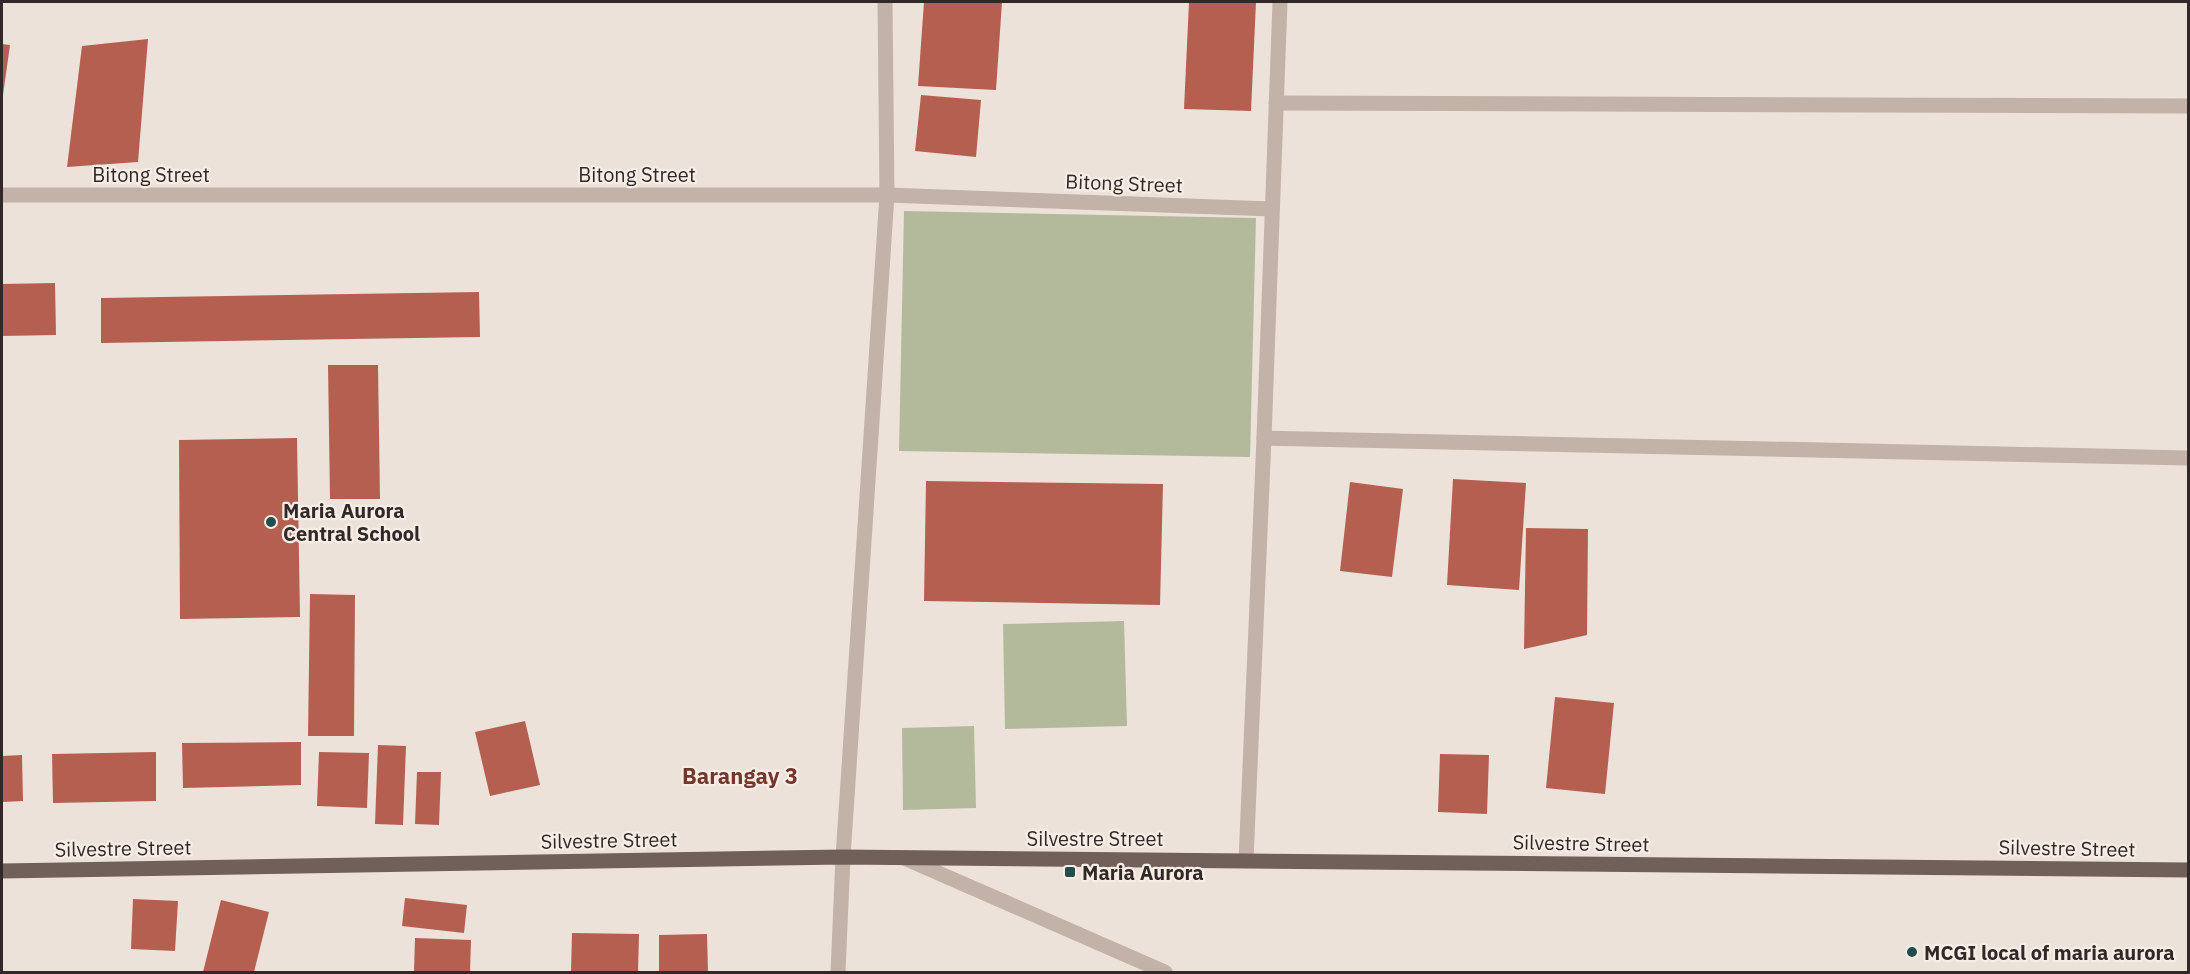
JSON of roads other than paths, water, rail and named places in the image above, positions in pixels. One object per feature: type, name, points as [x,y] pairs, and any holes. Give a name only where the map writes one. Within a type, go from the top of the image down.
[{"type":"main road","name":"Silvestre Street","points":[[2,872],[843,857],[2188,870]]},
{"type":"street","points":[[838,972],[843,857],[887,195],[885,2]]},
{"type":"street","points":[[1246,861],[1280,2]]},
{"type":"street","points":[[1276,104],[2188,106]]},
{"type":"street","name":"Bitong Street","points":[[2,195],[887,195],[1272,209]]},
{"type":"street","points":[[1264,438],[2188,458]]},
{"type":"street","points":[[904,858],[1165,972]]},
{"type":"place","name":"Maria Aurora Central School","points":[[271,522]]},
{"type":"place","name":"Maria Aurora","points":[[1070,872]]},
{"type":"place","name":"MCGI local of maria aurora","points":[[1912,952]]},
{"type":"district","name":"Barangay 3","points":[[740,775]]}]
